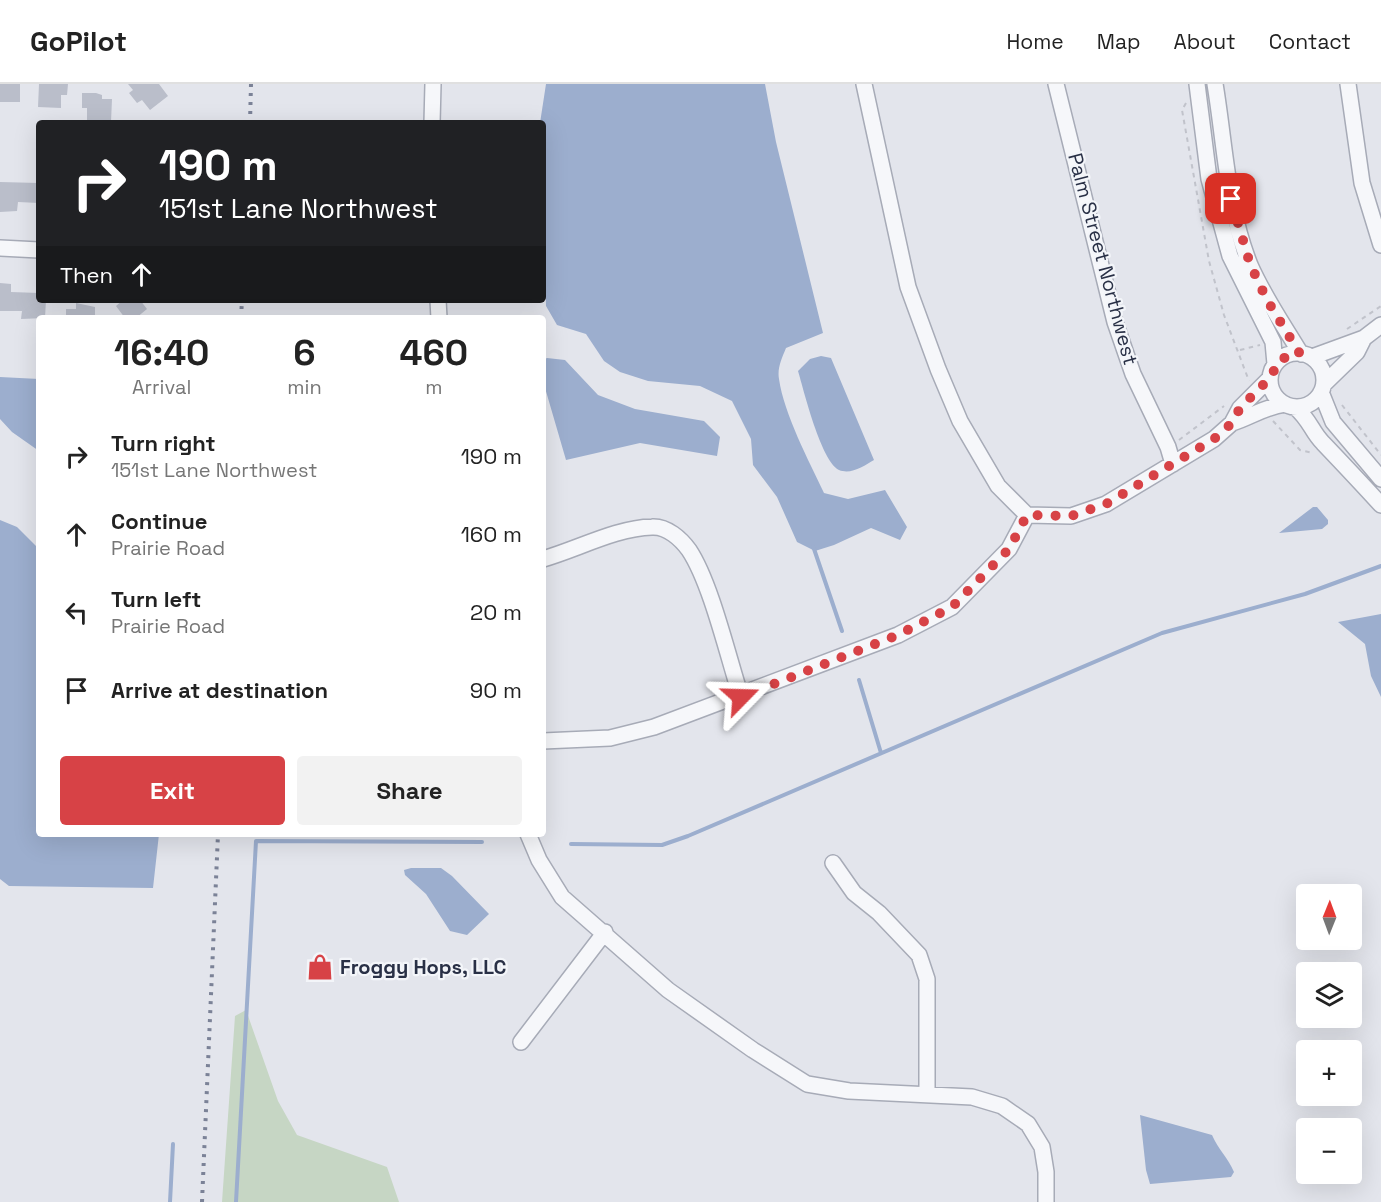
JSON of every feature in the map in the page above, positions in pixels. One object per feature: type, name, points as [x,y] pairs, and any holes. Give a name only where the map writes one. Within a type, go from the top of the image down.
[{"type":"street","points":[[432,120],[433,84]]},
{"type":"street","points":[[864,84],[908,287],[938,369],[960,421],[998,486],[1027,515],[1071,516],[1106,504],[1214,439],[1232,423],[1240,408],[1286,355],[1306,355],[1365,338]]},
{"type":"street","name":"Palm Street Northwest","points":[[1056,84],[1116,322],[1133,375],[1168,447],[1173,464]]},
{"type":"street","points":[[1215,84],[1231,199],[1250,264],[1267,300],[1306,355],[1320,366],[1323,388],[1333,422],[1381,479]]},
{"type":"street","points":[[1348,84],[1362,183],[1381,245]]},
{"type":"street","points":[[1194,91],[1209,179],[1224,234],[1243,285],[1273,342],[1273,394],[1308,418],[1322,442],[1340,458],[1345,467],[1381,505]]},
{"type":"street","points":[[0,248],[36,250]]},
{"type":"street","points":[[1232,423],[1246,419],[1261,409],[1310,404],[1357,352],[1365,338],[1381,325]]},
{"type":"street","points":[[546,741],[610,738],[654,728],[741,697],[898,635],[952,607],[1009,549],[1027,515]]},
{"type":"street","points":[[546,557],[637,528],[656,526],[676,535],[690,552],[707,592],[741,697]]},
{"type":"street","points":[[529,837],[539,860],[562,897],[695,1011],[807,1084],[849,1091],[972,1097],[1002,1106],[1028,1124],[1042,1147],[1046,1172],[1046,1202]]},
{"type":"street","points":[[833,863],[854,893],[879,913],[920,955],[927,979],[927,1095]]},
{"type":"street","points":[[521,1042],[605,932]]},
{"type":"path","points":[[1194,91],[1182,110],[1193,176],[1209,261],[1224,315],[1249,380],[1245,389]]},
{"type":"path","points":[[1344,331],[1381,306]]},
{"type":"path","points":[[1338,399],[1381,455]]},
{"type":"path","points":[[1168,447],[1196,430],[1229,402]]},
{"type":"path","points":[[1265,420],[1275,421],[1300,450],[1340,458]]},
{"type":"green space","points":[[246,1010],[278,1101],[297,1135],[387,1167],[399,1202],[222,1202],[235,1016]]},
{"type":"water","points":[[546,84],[765,84],[776,142],[823,333],[786,348],[780,363],[779,379],[786,407],[824,493],[848,499],[885,490],[907,527],[900,540],[871,528],[815,551],[797,542],[777,497],[753,465],[751,439],[732,401],[700,386],[648,381],[620,372],[604,361],[586,334],[557,325],[546,306],[546,120],[540,120]]},
{"type":"water","points":[[821,356],[831,358],[874,460],[853,471],[839,470],[826,454],[814,425],[798,371],[810,359]]},
{"type":"water","points":[[546,358],[565,360],[598,395],[635,409],[704,421],[720,437],[717,456],[640,443],[566,460],[546,391]]},
{"type":"water","points":[[0,377],[36,379],[36,449],[12,432],[0,419]]},
{"type":"water","points":[[1313,507],[1317,507],[1328,520],[1328,524],[1322,529],[1279,533]]},
{"type":"water","points":[[0,520],[17,527],[36,546],[36,837],[159,837],[153,888],[9,886],[0,879]]},
{"type":"water","points":[[1381,614],[1381,697],[1371,676],[1365,644],[1338,622]]},
{"type":"water","points":[[441,868],[452,876],[489,914],[467,935],[450,931],[426,894],[405,875],[404,870]]},
{"type":"water","points":[[1140,1115],[1212,1135],[1234,1172],[1231,1177],[1150,1184],[1146,1170]]},
{"type":"building","points":[[0,84],[20,84],[20,102],[0,102]]},
{"type":"building","points":[[39,84],[68,84],[67,95],[61,95],[61,108],[38,107]]},
{"type":"building","points":[[128,84],[159,84],[168,96],[150,110],[142,100],[137,103],[129,93],[133,90]]},
{"type":"building","points":[[82,93],[96,93],[102,95],[102,99],[112,99],[111,120],[87,120],[87,108],[82,108]]},
{"type":"building","points":[[0,182],[36,183],[36,203],[18,202],[17,211],[0,212]]},
{"type":"building","points":[[0,283],[11,284],[11,292],[36,293],[36,303],[46,303],[45,315],[36,315],[36,318],[21,319],[22,311],[0,311]]},
{"type":"building","points":[[76,303],[95,307],[95,315],[66,315],[66,309],[76,309]]},
{"type":"building","points":[[120,303],[142,303],[147,309],[140,315],[123,315],[116,306]]},
{"type":"waterway","points":[[813,546],[842,631]]},
{"type":"waterway","points":[[571,844],[662,845],[688,836],[1162,633],[1305,594],[1381,566]]},
{"type":"waterway","points":[[859,680],[881,753]]},
{"type":"waterway","points":[[236,1202],[256,841],[482,842]]},
{"type":"waterway","points":[[170,1202],[173,1144]]},
{"type":"railway","points":[[250,120],[251,84]]},
{"type":"railway","points":[[241,315],[242,303]]},
{"type":"railway","points":[[202,1202],[218,837]]},
{"type":"place","name":"Froggy Hops, LLC","points":[[320,967]]},
{"type":"route","points":[[741,697],[898,635],[952,607],[1009,549],[1027,515],[1071,516],[1106,504],[1214,439],[1232,423],[1240,408],[1254,397],[1270,378],[1275,364],[1280,359],[1286,355],[1300,354],[1267,300],[1250,264],[1231,199]]}]
